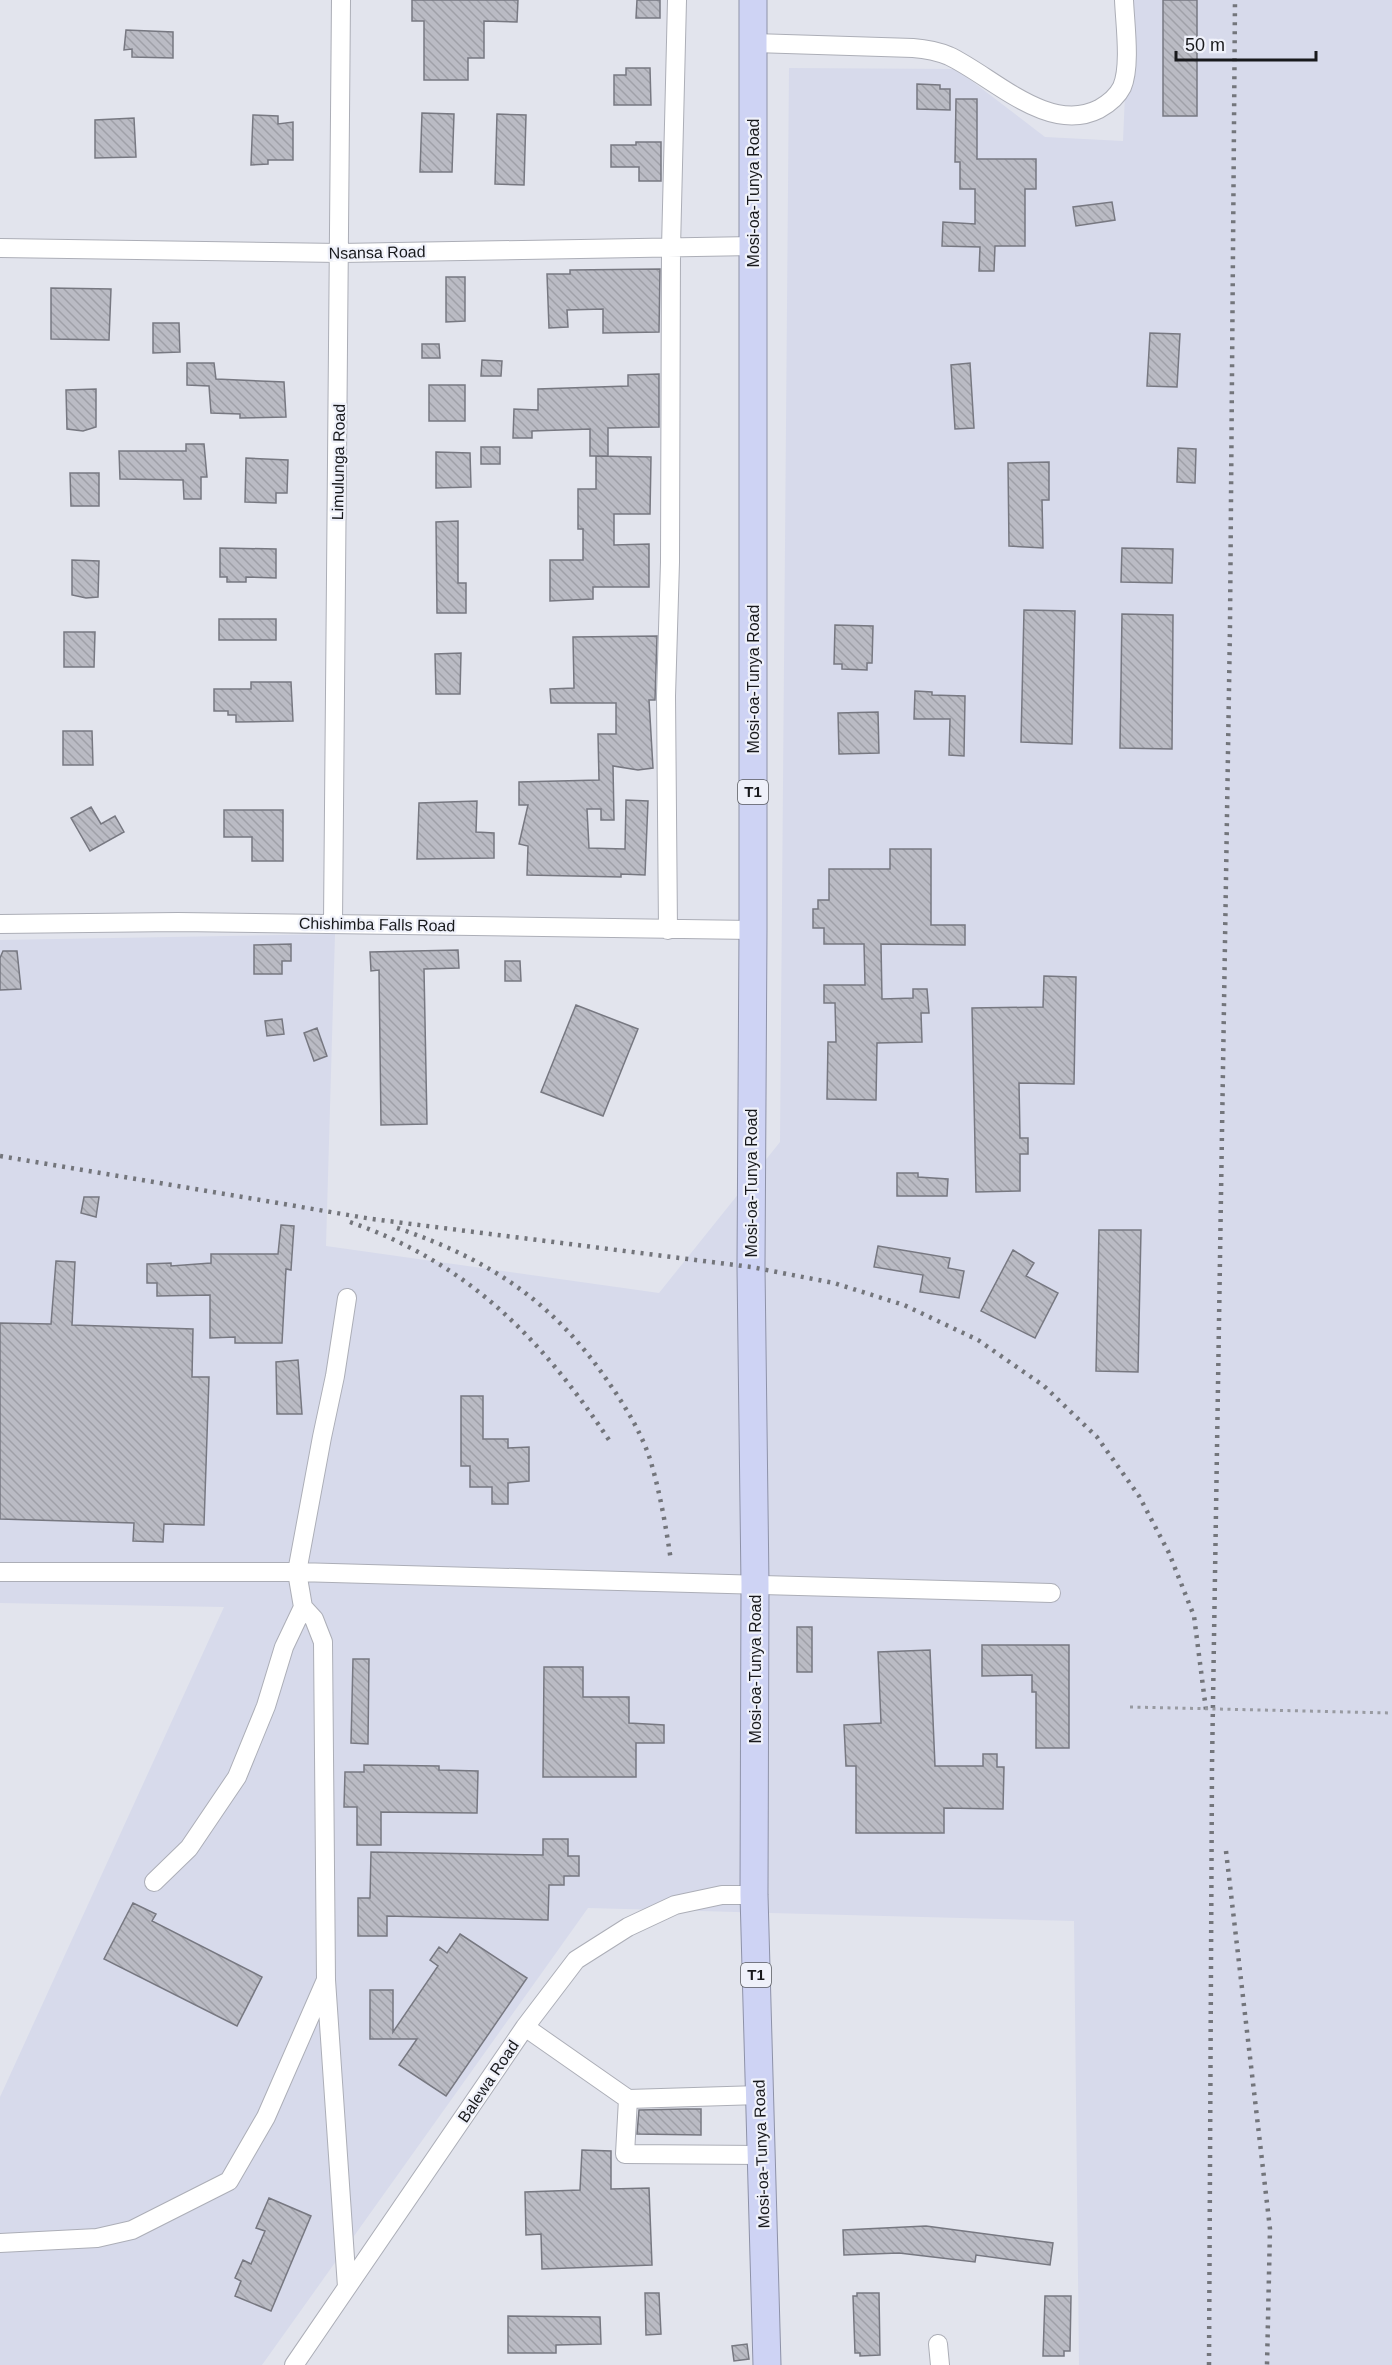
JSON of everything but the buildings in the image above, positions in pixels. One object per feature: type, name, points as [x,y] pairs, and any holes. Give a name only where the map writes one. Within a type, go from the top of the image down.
[{"type":"highway","name":"Mosi-oa-Tunya Road","points":[[753,0],[751,1267],[755,1585],[754,1895],[767,2365]]},
{"type":"street","name":"Limulunga Road","points":[[333,924],[341,0]]},
{"type":"street","points":[[668,930],[666,696],[670,551],[671,248],[677,0]]},
{"type":"street","points":[[752,43],[913,48],[934,51],[951,57],[1000,89],[1044,110],[1068,115],[1088,115],[1110,103],[1122,87],[1126,64],[1124,0]]},
{"type":"street","name":"Nsansa Road","points":[[0,248],[340,253],[754,246]]},
{"type":"street","name":"Chishimba Falls Road","points":[[0,924],[178,922],[753,930]]},
{"type":"street","points":[[347,1298],[335,1376],[321,1437],[297,1572],[303,1606],[314,1619],[323,1642],[326,1980],[347,2287]]},
{"type":"street","points":[[0,1572],[297,1572],[1051,1593]]},
{"type":"street","points":[[154,1882],[189,1848],[237,1777],[266,1706],[284,1647],[303,1606]]},
{"type":"street","name":"Balewa Road","points":[[294,2365],[525,2026],[576,1960],[627,1927],[675,1905],[722,1895],[754,1895]]},
{"type":"street","points":[[0,2243],[97,2238],[132,2230],[229,2181],[266,2117],[326,1980]]},
{"type":"street","points":[[525,2026],[628,2099],[760,2095]]},
{"type":"street","points":[[628,2099],[626,2154],[761,2155]]},
{"type":"street","points":[[938,2344],[940,2365]]},
{"type":"path","points":[[1130,1707],[1392,1713]]},
{"type":"shaded area","points":[[1129,0],[1392,0],[1392,2365],[1079,2365],[1074,1921],[588,1908],[262,2365],[0,2365],[0,2097],[224,1607],[0,1603],[0,940],[335,934],[326,1246],[659,1293],[780,1142],[789,68],[956,69],[1045,137],[1123,141]]},
{"type":"railway","points":[[1209,2365],[1212,1765],[1230,625],[1235,0]]},
{"type":"railway","points":[[0,1156],[372,1219],[751,1267],[834,1283],[904,1305],[978,1340],[1044,1386],[1097,1437],[1139,1496],[1169,1553],[1194,1616],[1206,1710]]},
{"type":"railway","points":[[350,1222],[392,1239],[431,1259],[466,1282],[498,1308],[556,1369],[609,1440]]},
{"type":"railway","points":[[397,1228],[430,1240],[490,1269],[542,1307],[588,1354],[627,1410],[646,1449],[660,1497],[671,1561]]},
{"type":"railway","points":[[1226,1851],[1270,2229],[1267,2365]]}]
